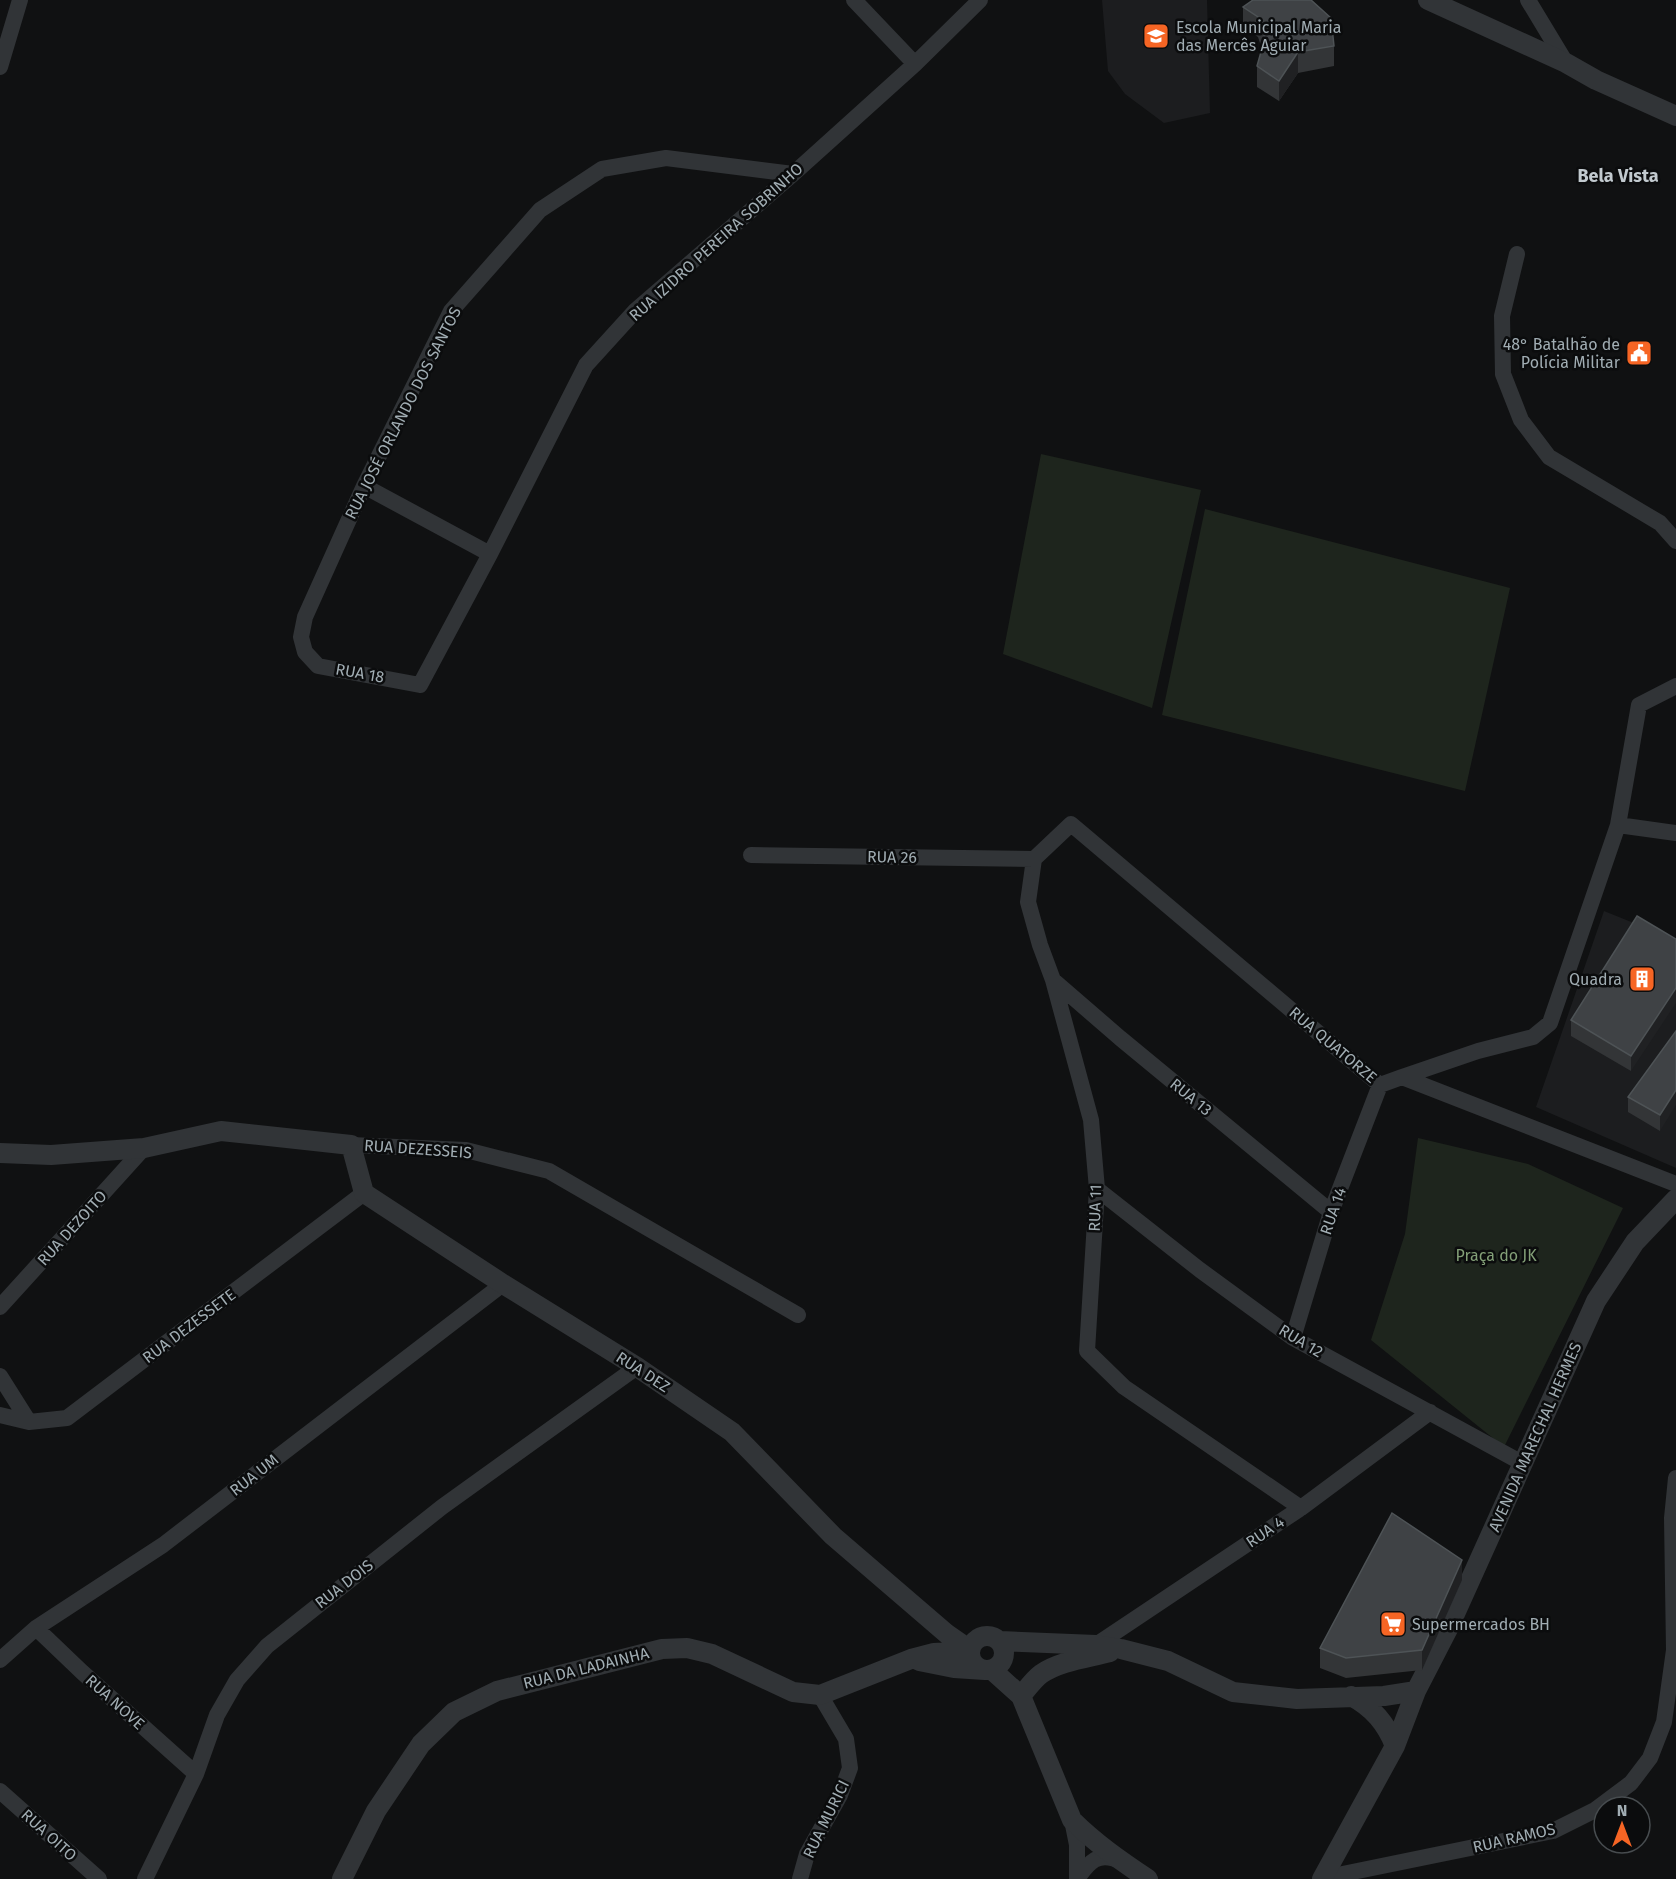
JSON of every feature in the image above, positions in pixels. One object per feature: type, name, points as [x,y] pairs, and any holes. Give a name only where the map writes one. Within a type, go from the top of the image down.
[{"type":"street","points":[[0,67],[20,0]]},
{"type":"street","points":[[854,0],[915,64]]},
{"type":"street","name":"RUA IZIDRO PEREIRA SOBRINHO","points":[[420,685],[490,554],[586,365],[636,310],[793,174],[915,64],[980,0]]},
{"type":"street","points":[[1428,0],[1676,116]]},
{"type":"street","points":[[1528,0],[1566,63]]},
{"type":"street","name":"RUA JOSÉ ORLANDO DOS SANTOS","points":[[305,652],[301,638],[305,617],[364,486],[451,311],[540,210],[602,169],[666,158],[793,174]]},
{"type":"street","points":[[1517,254],[1502,316],[1503,374],[1521,420],[1549,457],[1660,523],[1676,541]]},
{"type":"street","points":[[364,486],[490,554]]},
{"type":"street","name":"RUA 18","points":[[305,652],[318,666],[420,685]]},
{"type":"street","points":[[1402,1077],[1479,1051],[1533,1037],[1550,1023],[1618,825],[1639,705],[1676,686]]},
{"type":"street","name":"RUA QUATORZE","points":[[1034,859],[1071,824],[1380,1085],[1402,1077],[1676,1184]]},
{"type":"street","points":[[1618,825],[1676,833]]},
{"type":"street","name":"RUA 26","points":[[751,855],[1034,859]]},
{"type":"street","name":"RUA 11","points":[[1034,859],[1028,902],[1053,980],[1091,1120],[1097,1190],[1087,1351],[1124,1387],[1301,1509]]},
{"type":"street","name":"RUA 13","points":[[1053,980],[1331,1212]]},
{"type":"street","name":"RUA 14","points":[[1293,1338],[1331,1212],[1380,1085]]},
{"type":"street","name":"RUA DEZESSEIS","points":[[0,1153],[51,1155],[144,1148],[221,1131],[351,1145],[466,1150],[549,1171],[798,1315]]},
{"type":"street","points":[[351,1145],[364,1193]]},
{"type":"street","name":"RUA DEZOITO","points":[[0,1307],[144,1148]]},
{"type":"street","name":"RUA 12","points":[[1097,1190],[1293,1338],[1524,1464]]},
{"type":"street","name":"RUA DEZ","points":[[364,1193],[503,1284],[637,1367],[732,1432],[832,1536],[947,1634],[973,1648]]},
{"type":"street","name":"RUA DEZESSETE","points":[[0,1415],[29,1422],[67,1418],[364,1193]]},
{"type":"street","name":"AVENIDA MARECHAL HERMES","points":[[1323,1879],[1395,1746],[1416,1691],[1450,1625],[1596,1301],[1635,1242],[1676,1198]]},
{"type":"street","name":"RUA UM","points":[[0,1660],[36,1628],[163,1545],[503,1284]]},
{"type":"street","name":"RUA DOIS","points":[[145,1879],[196,1774],[217,1715],[237,1680],[267,1646],[442,1507],[637,1367]]},
{"type":"street","points":[[0,1376],[29,1422]]},
{"type":"street","name":"RUA 4","points":[[1096,1645],[1301,1509],[1430,1412]]},
{"type":"street","name":"RUA RAMOS","points":[[1323,1879],[1553,1831],[1595,1810],[1631,1784],[1650,1758],[1664,1722],[1674,1650],[1672,1518],[1676,1478]]},
{"type":"street","name":"RUA NOVE","points":[[36,1628],[196,1774]]},
{"type":"street","points":[[1077,1879],[1077,1845],[1072,1820],[1021,1696],[989,1670],[978,1668],[973,1663],[973,1648],[986,1636],[1000,1641],[1096,1645],[1121,1649],[1168,1661],[1233,1692],[1297,1699],[1384,1696],[1416,1691]]},
{"type":"street","points":[[911,1659],[954,1668],[989,1670],[1000,1664],[1004,1657],[1004,1649],[1000,1641]]},
{"type":"street","name":"RUA DA LADAINHA","points":[[342,1879],[376,1811],[421,1744],[454,1712],[497,1691],[662,1649],[687,1648],[712,1654],[793,1692],[820,1695],[911,1659],[934,1653],[973,1648]]},
{"type":"street","points":[[1021,1696],[1035,1679],[1060,1665],[1121,1649]]},
{"type":"street","name":"RUA MURICI","points":[[800,1879],[807,1854],[840,1796],[850,1768],[846,1739],[820,1695]]},
{"type":"street","points":[[1351,1696],[1362,1702],[1381,1719],[1395,1746]]},
{"type":"street","name":"RUA OITO","points":[[0,1791],[99,1879]]},
{"type":"street","points":[[1072,1820],[1120,1861]]},
{"type":"street","points":[[1077,1879],[1085,1867],[1097,1859],[1110,1856],[1148,1879]]},
{"type":"shaded area","name":"Escola Municipal Maria das Mercês Aguiar","points":[[1102,0],[1207,0],[1210,113],[1164,123],[1125,94],[1108,71]]},
{"type":"shaded area","points":[[1604,911],[1676,940],[1676,1168],[1536,1107]]},
{"type":"green space","points":[[1041,454],[1201,490],[1152,708],[1003,654]]},
{"type":"green space","points":[[1205,509],[1510,588],[1465,791],[1162,715]]},
{"type":"green space","name":"Praça do JK","points":[[1418,1138],[1528,1164],[1623,1208],[1504,1447],[1371,1340],[1405,1234]]},
{"type":"building","points":[[1253,0],[1311,0],[1331,18],[1334,46],[1298,52],[1279,81],[1257,66],[1265,38],[1258,17],[1243,7]]},
{"type":"building","name":"Quadra","points":[[1637,916],[1676,939],[1676,988],[1631,1056],[1571,1020]]},
{"type":"building","points":[[1676,1031],[1676,1090],[1660,1115],[1628,1097]]},
{"type":"building","name":"Supermercados BH","points":[[1392,1513],[1462,1560],[1422,1650],[1346,1658],[1320,1648]]},
{"type":"place","name":"Escola Municipal Maria das Mercês Aguiar","points":[[1156,36]]},
{"type":"place","name":"48° Batalhão de Polícia Militar","points":[[1639,353]]},
{"type":"place","name":"Quadra","points":[[1642,979]]},
{"type":"place","name":"Supermercados BH","points":[[1393,1624]]},
{"type":"district","name":"Bela Vista","points":[[1618,176]]}]
